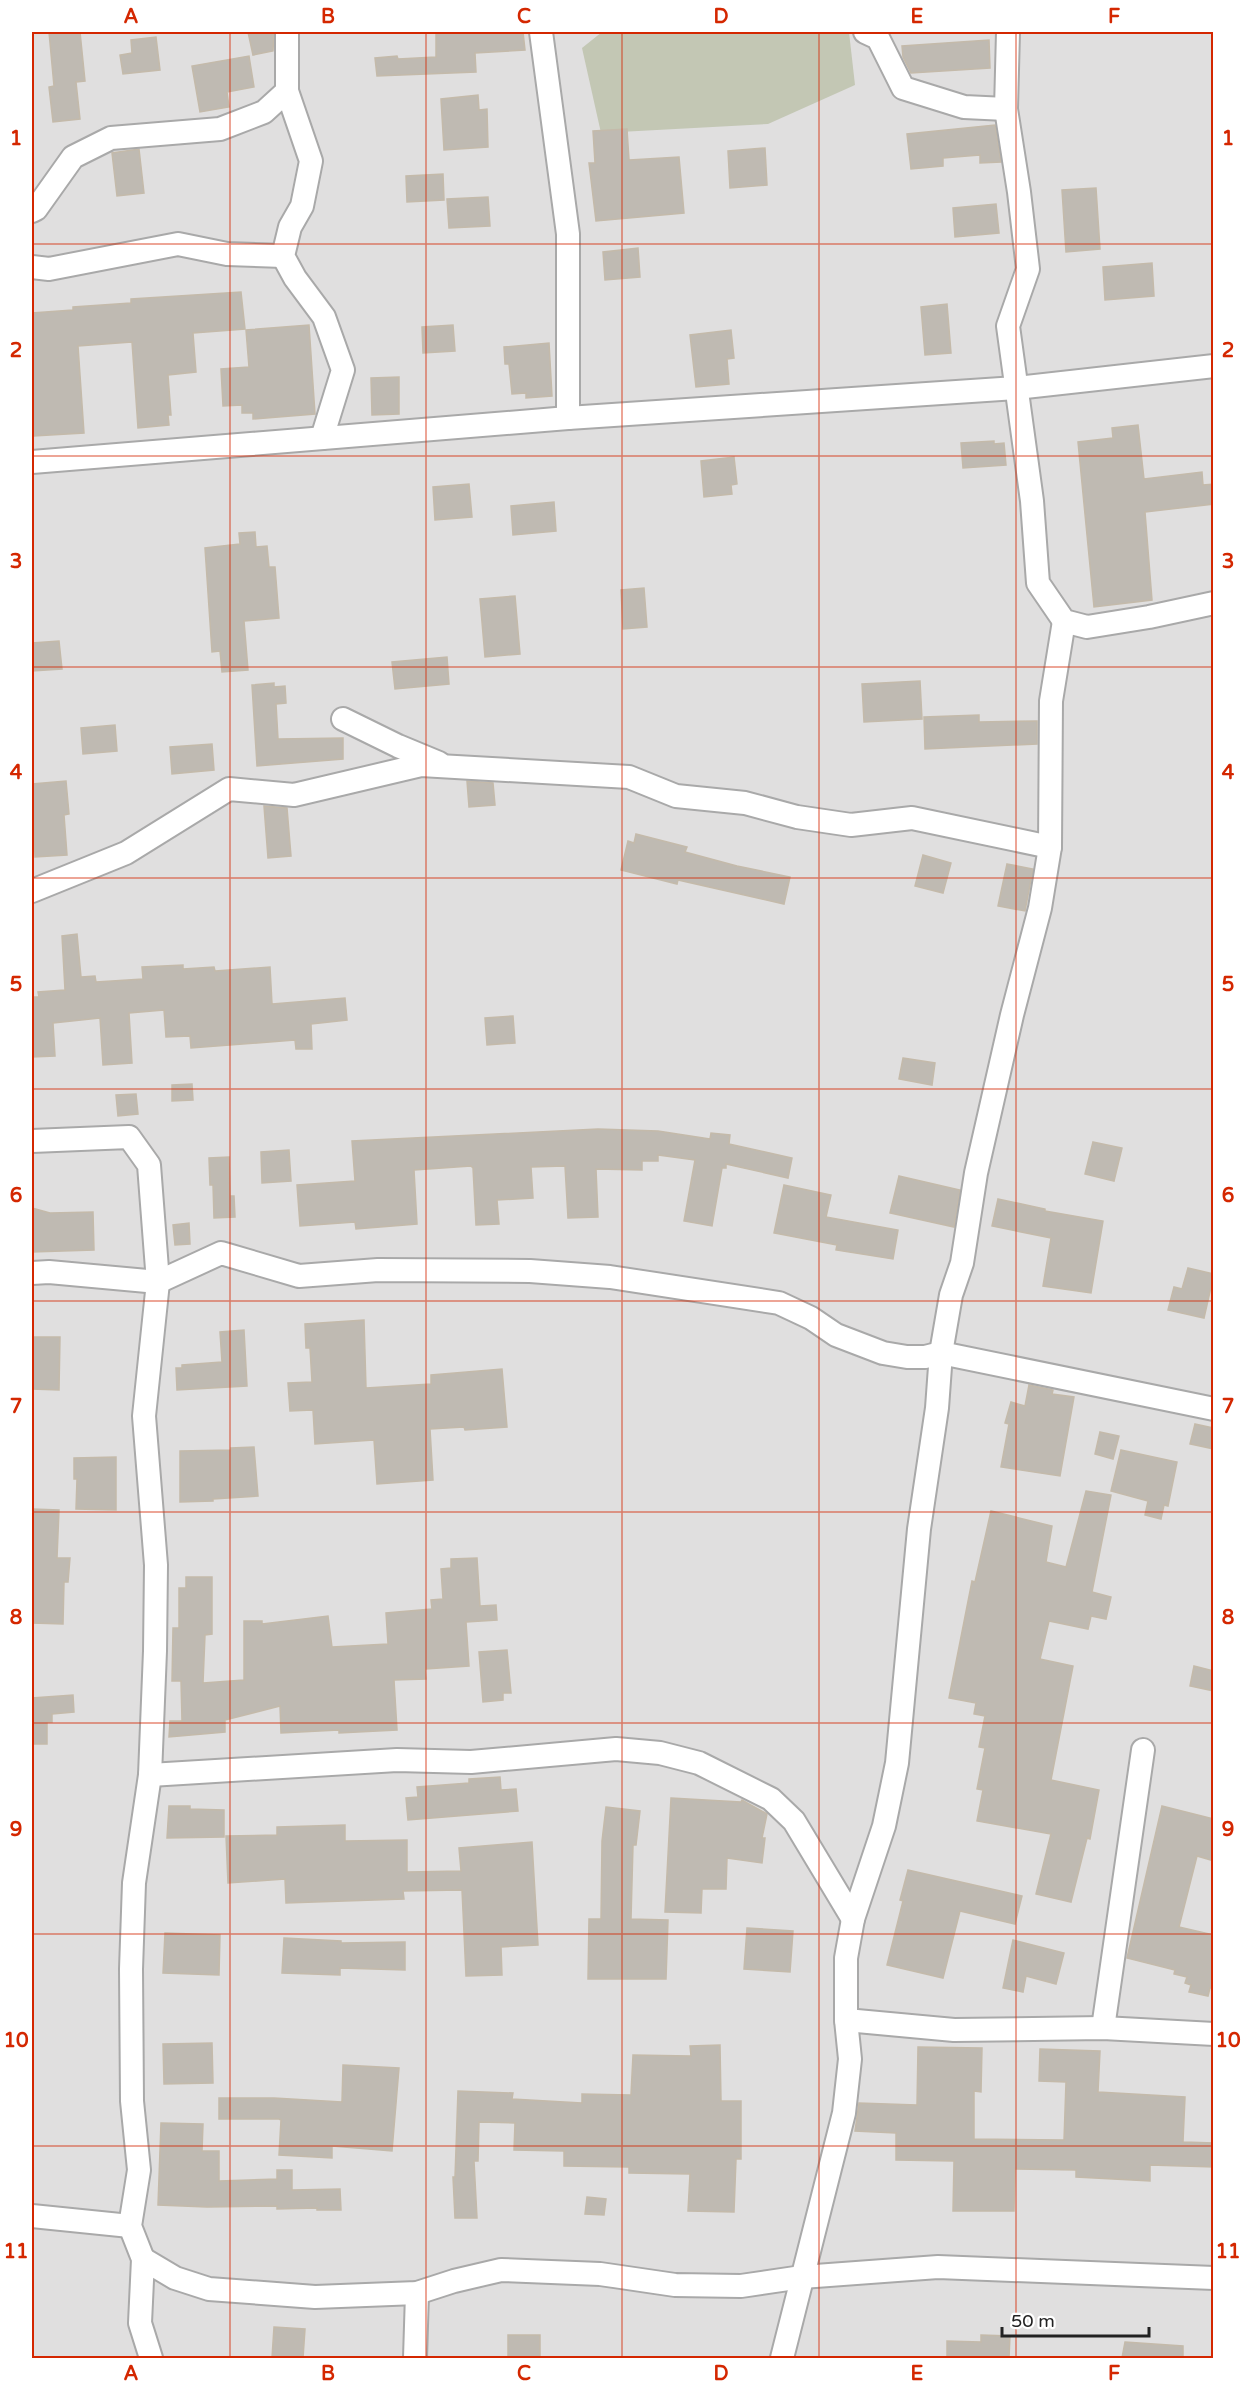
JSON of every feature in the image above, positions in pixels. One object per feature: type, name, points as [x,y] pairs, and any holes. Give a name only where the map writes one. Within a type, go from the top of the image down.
[{"type":"street","points":[[287,32],[287,91],[311,161],[302,206],[290,227],[283,256],[295,278],[324,317],[343,370],[322,438]]},
{"type":"street","points":[[541,32],[568,234],[567,418]]},
{"type":"street","points":[[865,32],[878,38],[903,88],[964,106],[1006,109]]},
{"type":"street","points":[[1008,32],[1006,109],[1020,192],[1028,269],[1008,326],[1032,501],[1038,583],[1064,621],[1087,627],[1214,603]]},
{"type":"street","points":[[32,211],[36,209],[73,157],[111,138],[220,129],[264,112],[287,91]]},
{"type":"street","points":[[32,267],[49,268],[178,244],[227,254],[283,256]]},
{"type":"street","points":[[32,462],[567,418],[1016,388],[1214,366]]},
{"type":"street","points":[[782,2358],[844,2113],[850,2060],[846,2020],[846,1958],[853,1919],[884,1826],[897,1763],[919,1529],[937,1408],[941,1353],[951,1295],[962,1263],[976,1173],[1040,908],[1050,847],[1051,701],[1064,621]]},
{"type":"street","points":[[343,719],[398,746],[449,766]]},
{"type":"street","points":[[32,891],[126,853],[229,789],[294,795],[421,765],[629,777],[676,796],[746,803],[797,817],[851,825],[912,818],[1050,847]]},
{"type":"street","points":[[32,1141],[129,1137],[149,1165],[158,1282],[144,1416],[156,1565],[155,1651],[150,1775],[134,1883],[132,2101],[139,2170],[130,2226],[143,2259],[140,2323],[151,2358]]},
{"type":"street","points":[[32,1273],[49,1272],[158,1282],[221,1253],[299,1276],[378,1270],[531,1271],[610,1277],[779,1303],[812,1318],[836,1335],[883,1353],[925,1357],[941,1353],[1214,1409]]},
{"type":"street","points":[[150,1775],[397,1760],[471,1762],[616,1749],[660,1754],[699,1763],[771,1799],[794,1821],[853,1919]]},
{"type":"street","points":[[1103,2028],[1143,1750]]},
{"type":"street","points":[[846,2020],[954,2030],[1103,2028],[1214,2034]]},
{"type":"street","points":[[32,2216],[130,2226]]},
{"type":"street","points":[[143,2259],[175,2278],[209,2289],[315,2297],[417,2293],[454,2281],[501,2270],[600,2274],[675,2284],[741,2286],[802,2277],[938,2267],[1214,2278]]},
{"type":"street","points":[[415,2358],[417,2293]]},
{"type":"shaded area","points":[[32,32],[1213,32],[1213,2358],[32,2358]]},
{"type":"shaded area","points":[[602,32],[849,32],[855,85],[768,124],[601,133],[582,48]]},
{"type":"building","points":[[49,32],[80,32],[85,81],[76,82],[80,119],[53,122],[49,87],[54,86]]},
{"type":"building","points":[[248,32],[274,32],[273,51],[253,55]]},
{"type":"building","points":[[436,32],[523,32],[525,50],[475,53],[476,72],[377,76],[375,58],[436,57]]},
{"type":"building","points":[[156,37],[160,70],[123,74],[120,55],[132,53],[131,40]]},
{"type":"building","points":[[989,40],[990,68],[911,73],[903,57],[902,46]]},
{"type":"building","points":[[249,56],[254,87],[227,92],[229,107],[200,112],[192,66]]},
{"type":"building","points":[[478,95],[479,110],[487,109],[488,147],[444,150],[441,99]]},
{"type":"building","points":[[995,125],[1001,162],[980,163],[980,155],[943,158],[943,166],[911,169],[907,134]]},
{"type":"building","points":[[627,129],[629,160],[679,157],[684,213],[596,221],[589,163],[595,163],[593,131]]},
{"type":"building","points":[[765,148],[767,185],[730,188],[728,151]]},
{"type":"building","points":[[139,149],[144,193],[117,196],[112,153]]},
{"type":"building","points":[[443,174],[444,200],[407,202],[406,176]]},
{"type":"building","points":[[1096,188],[1100,249],[1066,252],[1062,190]]},
{"type":"building","points":[[488,197],[490,226],[449,228],[447,199]]},
{"type":"building","points":[[996,204],[999,233],[955,237],[953,208]]},
{"type":"building","points":[[638,248],[640,277],[605,280],[603,252]]},
{"type":"building","points":[[1152,263],[1154,296],[1105,300],[1103,267]]},
{"type":"building","points":[[241,292],[245,329],[193,333],[196,372],[168,375],[171,415],[168,415],[169,425],[138,428],[132,342],[78,346],[84,433],[34,436],[32,427],[32,313],[73,310],[73,307],[131,303],[131,299]]},
{"type":"building","points":[[947,304],[951,353],[925,355],[921,307]]},
{"type":"building","points":[[309,325],[315,414],[253,419],[253,413],[242,413],[242,405],[223,406],[221,369],[249,367],[246,330]]},
{"type":"building","points":[[453,325],[455,351],[423,353],[422,327]]},
{"type":"building","points":[[731,330],[734,358],[727,359],[729,384],[696,387],[690,335]]},
{"type":"building","points":[[549,343],[552,396],[526,398],[526,393],[512,394],[509,364],[505,364],[504,347]]},
{"type":"building","points":[[399,377],[399,414],[372,415],[371,378]]},
{"type":"building","points":[[1138,425],[1144,479],[1202,472],[1203,485],[1214,484],[1214,504],[1145,512],[1152,600],[1094,607],[1078,442],[1113,438],[1112,428]]},
{"type":"building","points":[[994,441],[994,444],[1004,443],[1006,465],[963,468],[961,443]]},
{"type":"building","points":[[734,457],[737,484],[731,485],[732,494],[704,497],[701,461]]},
{"type":"building","points":[[469,484],[472,517],[435,520],[433,487]]},
{"type":"building","points":[[554,502],[556,531],[513,535],[511,506]]},
{"type":"building","points":[[255,532],[256,547],[267,546],[269,567],[275,567],[279,618],[244,621],[248,670],[222,672],[220,651],[212,652],[205,548],[240,544],[239,533]]},
{"type":"building","points":[[644,588],[647,627],[623,629],[621,590]]},
{"type":"building","points":[[515,596],[520,654],[485,657],[480,599]]},
{"type":"building","points":[[59,641],[62,669],[32,671],[32,643]]},
{"type":"building","points":[[447,657],[449,684],[395,689],[392,662]]},
{"type":"building","points":[[920,681],[922,719],[864,722],[862,684]]},
{"type":"building","points":[[274,683],[274,687],[285,686],[286,703],[276,704],[278,739],[343,738],[343,759],[257,766],[252,685]]},
{"type":"building","points":[[979,715],[979,722],[1037,721],[1037,744],[925,749],[924,717]]},
{"type":"building","points":[[115,725],[117,751],[83,754],[81,728]]},
{"type":"building","points":[[212,744],[214,770],[172,774],[170,747]]},
{"type":"building","points":[[66,781],[69,814],[64,815],[67,855],[35,857],[32,784]]},
{"type":"building","points":[[467,781],[493,783],[495,805],[469,807]]},
{"type":"building","points":[[264,806],[287,808],[291,856],[268,858]]},
{"type":"building","points":[[636,834],[687,847],[685,852],[790,877],[784,904],[678,880],[677,884],[621,870],[628,841],[634,843]]},
{"type":"building","points":[[923,855],[951,863],[943,893],[915,886]]},
{"type":"building","points":[[1007,864],[1033,869],[1025,911],[998,906]]},
{"type":"building","points":[[77,934],[81,977],[95,976],[96,982],[143,979],[142,967],[183,965],[183,969],[214,967],[215,971],[270,967],[272,1004],[345,998],[347,1020],[311,1024],[312,1049],[296,1049],[295,1040],[191,1048],[190,1036],[166,1037],[164,1010],[129,1013],[132,1063],[103,1065],[100,1018],[53,1023],[55,1056],[32,1057],[32,997],[39,997],[38,992],[65,990],[62,936]]},
{"type":"building","points":[[513,1016],[515,1043],[487,1045],[485,1018]]},
{"type":"building","points":[[903,1058],[935,1063],[932,1085],[899,1079]]},
{"type":"building","points":[[192,1084],[193,1100],[172,1101],[172,1085]]},
{"type":"building","points":[[136,1094],[138,1114],[118,1116],[116,1095]]},
{"type":"building","points":[[598,1129],[658,1131],[710,1139],[711,1133],[730,1135],[729,1144],[792,1158],[788,1178],[726,1164],[726,1168],[722,1168],[712,1226],[684,1221],[695,1160],[658,1155],[658,1161],[642,1161],[642,1170],[596,1169],[598,1217],[568,1218],[565,1166],[531,1167],[533,1198],[497,1200],[499,1224],[476,1225],[473,1168],[471,1166],[414,1170],[417,1224],[356,1229],[355,1222],[300,1226],[297,1185],[355,1181],[352,1141]]},
{"type":"building","points":[[1093,1142],[1122,1148],[1114,1181],[1085,1174]]},
{"type":"building","points":[[289,1150],[291,1181],[262,1183],[261,1152]]},
{"type":"building","points":[[229,1157],[230,1196],[234,1196],[235,1217],[214,1218],[209,1158]]},
{"type":"building","points":[[899,1176],[960,1190],[954,1227],[890,1213]]},
{"type":"building","points":[[784,1185],[831,1195],[826,1217],[898,1230],[893,1259],[836,1250],[837,1245],[774,1233]]},
{"type":"building","points":[[998,1199],[1045,1209],[1045,1211],[1103,1221],[1091,1293],[1043,1286],[1051,1238],[992,1226]]},
{"type":"building","points":[[32,1208],[50,1213],[93,1212],[94,1250],[32,1252]]},
{"type":"building","points":[[189,1223],[190,1244],[175,1245],[173,1225]]},
{"type":"building","points":[[1188,1268],[1214,1274],[1204,1318],[1168,1310],[1174,1287],[1182,1289]]},
{"type":"building","points":[[364,1320],[366,1388],[431,1384],[431,1375],[502,1369],[507,1427],[465,1430],[464,1427],[430,1429],[433,1480],[377,1484],[374,1440],[315,1444],[313,1410],[290,1411],[288,1383],[312,1382],[310,1348],[306,1348],[305,1324]]},
{"type":"building","points":[[244,1330],[247,1386],[177,1390],[176,1368],[182,1368],[182,1365],[222,1362],[220,1332]]},
{"type":"building","points":[[32,1337],[60,1337],[59,1390],[32,1389]]},
{"type":"building","points":[[1029,1385],[1053,1390],[1052,1394],[1074,1397],[1060,1476],[1001,1467],[1009,1424],[1005,1423],[1011,1402],[1025,1406]]},
{"type":"building","points":[[1195,1424],[1214,1428],[1214,1449],[1190,1444]]},
{"type":"building","points":[[1100,1432],[1119,1436],[1113,1459],[1095,1454]]},
{"type":"building","points":[[254,1447],[258,1496],[180,1502],[180,1451]]},
{"type":"building","points":[[1121,1450],[1177,1462],[1168,1506],[1164,1505],[1161,1519],[1145,1515],[1148,1501],[1111,1491]]},
{"type":"building","points":[[116,1457],[116,1510],[76,1509],[77,1479],[74,1479],[74,1458]]},
{"type":"building","points":[[1086,1491],[1111,1495],[1092,1592],[1111,1597],[1106,1619],[1091,1616],[1088,1629],[1049,1621],[1040,1659],[1073,1666],[1051,1780],[1099,1790],[1090,1839],[1087,1838],[1071,1902],[1036,1894],[1051,1834],[977,1821],[983,1790],[977,1789],[985,1748],[979,1747],[985,1716],[974,1714],[976,1703],[949,1698],[972,1581],[975,1582],[991,1511],[1052,1526],[1046,1562],[1066,1567]]},
{"type":"building","points":[[32,1509],[59,1510],[57,1558],[70,1558],[68,1582],[64,1582],[63,1624],[32,1623]]},
{"type":"building","points":[[477,1558],[480,1606],[496,1605],[497,1620],[466,1622],[469,1666],[425,1669],[426,1679],[394,1680],[397,1730],[281,1733],[280,1706],[225,1720],[225,1732],[169,1737],[170,1721],[182,1721],[181,1681],[172,1681],[173,1628],[179,1628],[179,1588],[186,1588],[186,1577],[212,1577],[212,1634],[205,1635],[203,1683],[244,1680],[244,1621],[262,1621],[262,1624],[328,1616],[332,1647],[388,1644],[386,1613],[432,1609],[431,1600],[443,1599],[441,1569],[451,1568],[451,1559]]},
{"type":"building","points":[[507,1650],[511,1693],[503,1693],[503,1700],[483,1702],[479,1652]]},
{"type":"building","points":[[1194,1666],[1214,1671],[1214,1691],[1190,1686]]},
{"type":"building","points":[[73,1695],[74,1712],[52,1714],[52,1722],[47,1722],[47,1744],[32,1744],[32,1698]]},
{"type":"building","points":[[500,1777],[501,1790],[516,1789],[518,1811],[408,1820],[406,1798],[418,1797],[417,1787],[469,1783],[469,1779]]},
{"type":"building","points":[[671,1798],[741,1802],[742,1800],[767,1814],[762,1838],[765,1838],[762,1863],[727,1858],[726,1889],[702,1889],[701,1913],[665,1912]]},
{"type":"building","points":[[169,1806],[224,1810],[224,1837],[167,1838]]},
{"type":"building","points":[[1162,1806],[1214,1819],[1214,1861],[1197,1856],[1179,1927],[1214,1935],[1214,1988],[1210,1988],[1208,1996],[1189,1992],[1191,1985],[1185,1983],[1187,1977],[1174,1974],[1175,1970],[1127,1958]]},
{"type":"building","points":[[606,1807],[640,1811],[636,1845],[633,1845],[631,1919],[668,1920],[666,1979],[588,1979],[589,1919],[601,1919],[602,1841]]},
{"type":"building","points":[[345,1825],[345,1841],[407,1840],[407,1872],[461,1871],[459,1848],[532,1842],[538,1945],[501,1947],[502,1975],[466,1976],[462,1890],[403,1891],[404,1899],[286,1903],[285,1879],[228,1883],[226,1836],[277,1835],[277,1827]]},
{"type":"building","points":[[908,1870],[1022,1896],[1015,1924],[960,1911],[943,1978],[887,1965],[903,1901],[900,1900]]},
{"type":"building","points":[[747,1928],[793,1931],[790,1972],[744,1969]]},
{"type":"building","points":[[165,1933],[220,1935],[219,1975],[163,1973]]},
{"type":"building","points":[[284,1938],[341,1941],[341,1943],[405,1942],[405,1970],[340,1968],[340,1975],[282,1973]]},
{"type":"building","points":[[1013,1940],[1064,1953],[1056,1984],[1026,1976],[1023,1992],[1003,1988]]},
{"type":"building","points":[[212,2043],[213,2083],[164,2084],[163,2044]]},
{"type":"building","points":[[720,2045],[721,2101],[741,2101],[741,2159],[736,2159],[734,2212],[688,2211],[690,2174],[629,2173],[629,2167],[564,2166],[564,2151],[514,2150],[515,2123],[479,2122],[478,2161],[474,2161],[477,2218],[455,2218],[453,2177],[455,2177],[458,2091],[513,2093],[512,2099],[582,2103],[582,2094],[631,2095],[633,2055],[691,2056],[690,2046]]},
{"type":"building","points":[[918,2047],[982,2048],[981,2092],[974,2091],[974,2139],[1064,2140],[1066,2082],[1039,2081],[1040,2049],[1100,2051],[1098,2092],[1185,2097],[1183,2142],[1214,2143],[1214,2167],[1150,2165],[1150,2181],[1076,2177],[1076,2170],[1015,2169],[1014,2211],[953,2211],[954,2161],[896,2160],[896,2133],[855,2131],[859,2103],[917,2105]]},
{"type":"building","points":[[343,2065],[399,2068],[392,2151],[332,2146],[332,2158],[279,2155],[281,2120],[219,2119],[219,2098],[342,2102]]},
{"type":"building","points":[[161,2123],[203,2124],[202,2151],[219,2151],[219,2181],[277,2179],[277,2170],[292,2170],[292,2190],[340,2189],[341,2210],[277,2209],[277,2206],[158,2205]]},
{"type":"building","points":[[587,2197],[606,2199],[604,2215],[585,2214]]},
{"type":"building","points":[[274,2327],[305,2329],[303,2358],[272,2358]]},
{"type":"building","points":[[508,2335],[540,2335],[540,2358],[508,2358]]},
{"type":"building","points":[[981,2335],[1010,2336],[1009,2358],[947,2358],[947,2341],[981,2342]]},
{"type":"building","points":[[1125,2342],[1183,2346],[1183,2358],[1122,2358]]}]
